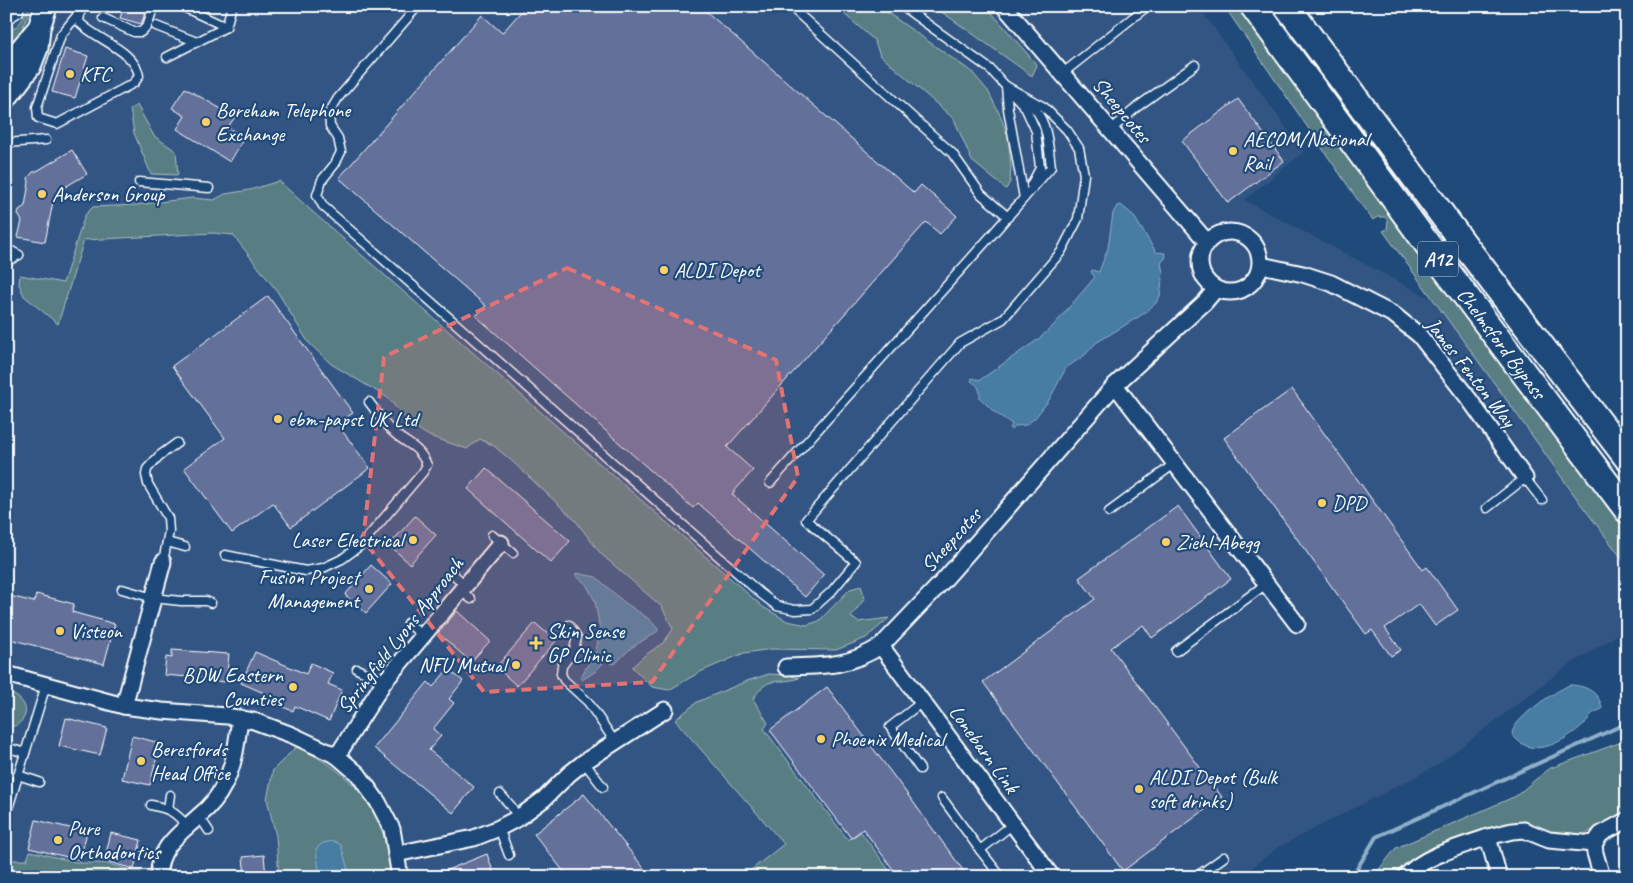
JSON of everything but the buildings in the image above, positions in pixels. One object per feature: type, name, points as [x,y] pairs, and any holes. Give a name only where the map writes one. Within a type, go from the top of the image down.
[{"type":"highway","name":"Chelmsford Bypass","points":[[1253,6],[1444,267],[1627,510]]},
{"type":"highway","name":"Chelmsford Bypass","points":[[1287,6],[1466,247],[1627,458]]},
{"type":"main road","points":[[6,98],[30,66],[37,48],[39,28],[46,6]]},
{"type":"main road","points":[[6,66],[39,28]]},
{"type":"street","name":"Sheepcotes","points":[[1004,6],[1207,242]]},
{"type":"street","points":[[1229,232],[1242,234],[1251,240],[1260,254],[1261,265],[1257,277],[1241,291],[1231,293],[1216,289],[1203,276],[1200,266],[1200,254],[1207,242],[1216,235],[1229,232]]},
{"type":"street","name":"James Fenton Way","points":[[1261,265],[1296,272],[1332,283],[1394,316],[1419,335],[1470,400],[1525,478]]},
{"type":"street","name":"Sheepcotes","points":[[786,667],[844,663],[881,646],[944,580],[1115,385],[1205,302],[1216,289]]},
{"type":"street","points":[[1115,385],[1297,624]]},
{"type":"street","name":"Springfield Lyons Approach","points":[[337,756],[384,682],[422,636],[466,591],[502,544]]},
{"type":"street","points":[[124,706],[163,562]]},
{"type":"street","name":"Lonebarn Link","points":[[881,646],[1052,877]]},
{"type":"street","points":[[6,674],[124,706],[254,721],[292,735],[337,756],[358,774],[378,802],[392,829],[400,877]]},
{"type":"street","points":[[396,854],[474,838],[518,818],[544,799],[584,762],[666,710]]},
{"type":"street","points":[[159,877],[164,851],[170,842],[213,802],[224,786],[236,751],[240,718]]},
{"type":"street","points":[[1602,877],[1594,844],[1600,834],[1627,820]]},
{"type":"street","points":[[1405,877],[1410,871],[1426,860],[1488,837],[1512,831],[1524,830],[1549,840],[1594,844]]},
{"type":"street","points":[[1488,837],[1499,877]]},
{"type":"lane","points":[[6,20],[19,12],[16,6]]},
{"type":"lane","points":[[104,18],[134,32],[140,32],[147,26],[154,6]]},
{"type":"lane","points":[[181,6],[226,27]]},
{"type":"lane","points":[[167,57],[226,27],[232,6]]},
{"type":"lane","points":[[418,6],[338,98],[329,113],[330,126],[338,138],[341,152],[336,164],[322,180],[316,195],[323,206],[760,593],[777,606],[795,610],[812,609],[831,592],[856,562],[806,520],[960,343],[1004,319],[1061,252],[1078,219],[1084,175],[1079,148],[1067,130],[1044,107],[1006,86]]},
{"type":"lane","points":[[790,6],[952,152],[981,194],[1008,216]]},
{"type":"lane","points":[[770,483],[1024,198],[1040,168],[1036,131],[1025,107],[990,70],[902,6]]},
{"type":"lane","points":[[1063,73],[1144,8]]},
{"type":"lane","points":[[80,10],[79,22],[84,28],[108,42],[132,62],[138,69],[139,76],[134,83],[57,124],[38,118],[37,107],[61,35],[80,10]]},
{"type":"lane","points":[[156,26],[196,42]]},
{"type":"lane","points":[[1111,130],[1195,65]]},
{"type":"lane","points":[[1006,86],[1008,109],[1024,198]]},
{"type":"lane","points":[[6,143],[46,140]]},
{"type":"lane","points":[[139,182],[209,188]]},
{"type":"lane","points":[[6,248],[19,255],[6,262]]},
{"type":"lane","points":[[225,555],[306,571],[323,568],[342,560],[361,545],[423,472],[427,464],[423,454],[393,432],[369,402]]},
{"type":"lane","points":[[163,562],[170,531],[168,518],[148,484],[146,475],[148,468],[159,456],[177,443]]},
{"type":"lane","points":[[1110,512],[1174,464]]},
{"type":"lane","points":[[1487,508],[1525,478],[1542,500]]},
{"type":"lane","points":[[167,542],[185,547]]},
{"type":"lane","points":[[452,573],[466,591]]},
{"type":"lane","points":[[1176,652],[1266,584]]},
{"type":"lane","points":[[122,589],[153,598],[206,600],[211,603]]},
{"type":"lane","points":[[408,623],[422,636]]},
{"type":"lane","points":[[569,625],[577,637],[574,650],[562,666],[561,674],[564,680],[588,702],[615,742]]},
{"type":"lane","points":[[357,669],[384,682]]},
{"type":"lane","points":[[6,815],[46,685]]},
{"type":"lane","points":[[920,769],[890,727],[922,702]]},
{"type":"lane","points":[[6,747],[25,753]]},
{"type":"lane","points":[[584,762],[603,786]]},
{"type":"lane","points":[[18,775],[39,782]]},
{"type":"lane","points":[[500,794],[511,806],[518,818]]},
{"type":"lane","points":[[168,809],[170,795]]},
{"type":"lane","points":[[942,798],[1001,877]]},
{"type":"lane","points":[[151,805],[168,809],[209,831]]},
{"type":"lane","points":[[980,850],[1013,824]]},
{"type":"lane","points":[[499,828],[509,855]]},
{"type":"lane","points":[[1196,877],[1224,857]]},
{"type":"highlighted area","points":[[567,268],[776,360],[798,477],[652,682],[484,692],[363,540],[384,357]]},
{"type":"shaded area","points":[[6,6],[1198,6],[1304,152],[1244,200],[1435,301],[1580,503],[1627,565],[1627,629],[1566,667],[1436,766],[1277,848],[1240,877],[894,877],[861,833],[848,840],[784,845],[742,877],[137,877],[104,867],[6,864]]},
{"type":"shaded area","points":[[1121,205],[1133,215],[1156,252],[1165,253],[1166,257],[1161,263],[1163,273],[1160,296],[1156,303],[1143,314],[1096,343],[1085,355],[1066,368],[1049,400],[1035,418],[1026,425],[1016,426],[1012,430],[1010,429],[1012,424],[993,411],[980,398],[979,388],[971,381],[972,378],[980,380],[1040,338],[1054,325],[1095,277],[1091,272],[1092,270],[1099,272],[1108,248],[1113,213],[1117,206]]},
{"type":"shaded area","points":[[576,573],[596,577],[624,602],[649,619],[658,629],[658,631],[631,648],[615,664],[611,663],[609,656],[596,671],[582,680],[580,678],[596,651],[600,630],[595,601],[586,584],[576,576]]},
{"type":"shaded area","points":[[1569,685],[1581,686],[1591,691],[1598,698],[1602,709],[1592,714],[1585,723],[1567,737],[1548,746],[1529,747],[1512,734],[1519,721],[1527,713],[1554,693]]},
{"type":"shaded area","points":[[334,841],[341,845],[350,877],[320,877],[316,849],[323,843]]},
{"type":"green space","points":[[28,6],[31,6],[21,31],[6,53],[6,33],[20,22]]},
{"type":"green space","points":[[835,6],[878,6],[972,72],[988,91],[1008,136],[1011,166],[1010,182],[1006,189],[972,161],[954,119],[880,55],[874,40]]},
{"type":"green space","points":[[932,6],[986,6],[1037,65],[1032,76],[949,17]]},
{"type":"green space","points":[[1224,6],[1244,6],[1627,527],[1627,565],[1383,231],[1387,229],[1388,221],[1385,217],[1377,217],[1373,220],[1362,206]]},
{"type":"green space","points":[[137,105],[154,136],[176,151],[178,175],[151,174],[134,133],[130,109]]},
{"type":"green space","points":[[279,181],[763,607],[787,621],[807,625],[819,621],[850,589],[861,586],[865,598],[851,617],[858,622],[889,618],[866,638],[836,650],[772,649],[744,653],[700,672],[669,690],[652,687],[632,667],[664,642],[673,629],[662,607],[601,554],[575,520],[494,446],[480,439],[467,449],[429,436],[410,424],[388,398],[331,364],[308,342],[277,291],[233,235],[214,233],[84,240],[58,324],[24,296],[19,284],[20,275],[63,283],[85,215],[93,207],[136,205],[192,198],[214,200],[225,194],[250,190]]},
{"type":"green space","points":[[769,674],[789,675],[799,678],[769,683],[753,699],[768,723],[764,729],[848,840],[861,832],[894,877],[742,877],[784,844],[675,720],[697,702]]},
{"type":"green space","points":[[6,691],[18,697],[23,703],[26,712],[19,723],[11,727],[6,727]]},
{"type":"green space","points":[[1627,740],[1627,812],[1583,835],[1564,836],[1548,834],[1530,823],[1523,822],[1488,833],[1406,865],[1397,877],[1373,877],[1396,848],[1516,796],[1548,769]]},
{"type":"green space","points":[[296,747],[324,761],[336,770],[359,791],[368,803],[376,816],[384,836],[392,877],[279,877],[276,836],[267,799],[273,770]]},
{"type":"green space","points":[[30,851],[80,863],[104,863],[140,871],[145,877],[126,877],[104,872],[6,871],[6,860],[27,860]]},
{"type":"waterway","points":[[1352,877],[1376,837],[1627,723]]},
{"type":"place","name":"KFC","points":[[70,74]]},
{"type":"place","name":"Boreham Telephone Exchange","points":[[206,122]]},
{"type":"place","name":"AECOM/National Rail","points":[[1233,151]]},
{"type":"place","name":"Anderson Group","points":[[42,194]]},
{"type":"place","name":"ALDI Depot","points":[[664,270]]},
{"type":"place","name":"ebm-papst UK Ltd","points":[[278,419]]},
{"type":"place","name":"DPD","points":[[1322,503]]},
{"type":"place","name":"Laser Electrical","points":[[413,540]]},
{"type":"place","name":"Ziehl-Abegg","points":[[1166,542]]},
{"type":"place","name":"Fusion Project Management","points":[[369,589]]},
{"type":"place","name":"Visteon","points":[[60,631]]},
{"type":"place","name":"Skin Sense GP Clinic","points":[[536,643]]},
{"type":"place","name":"NFU Mutual","points":[[516,665]]},
{"type":"place","name":"BDW Eastern Counties","points":[[293,687]]},
{"type":"place","name":"Phoenix Medical","points":[[821,739]]},
{"type":"place","name":"Beresfords Head Office","points":[[141,761]]},
{"type":"place","name":"ALDI Depot (Bulk soft drinks)","points":[[1139,789]]},
{"type":"place","name":"Pure Orthodontics","points":[[58,840]]}]
